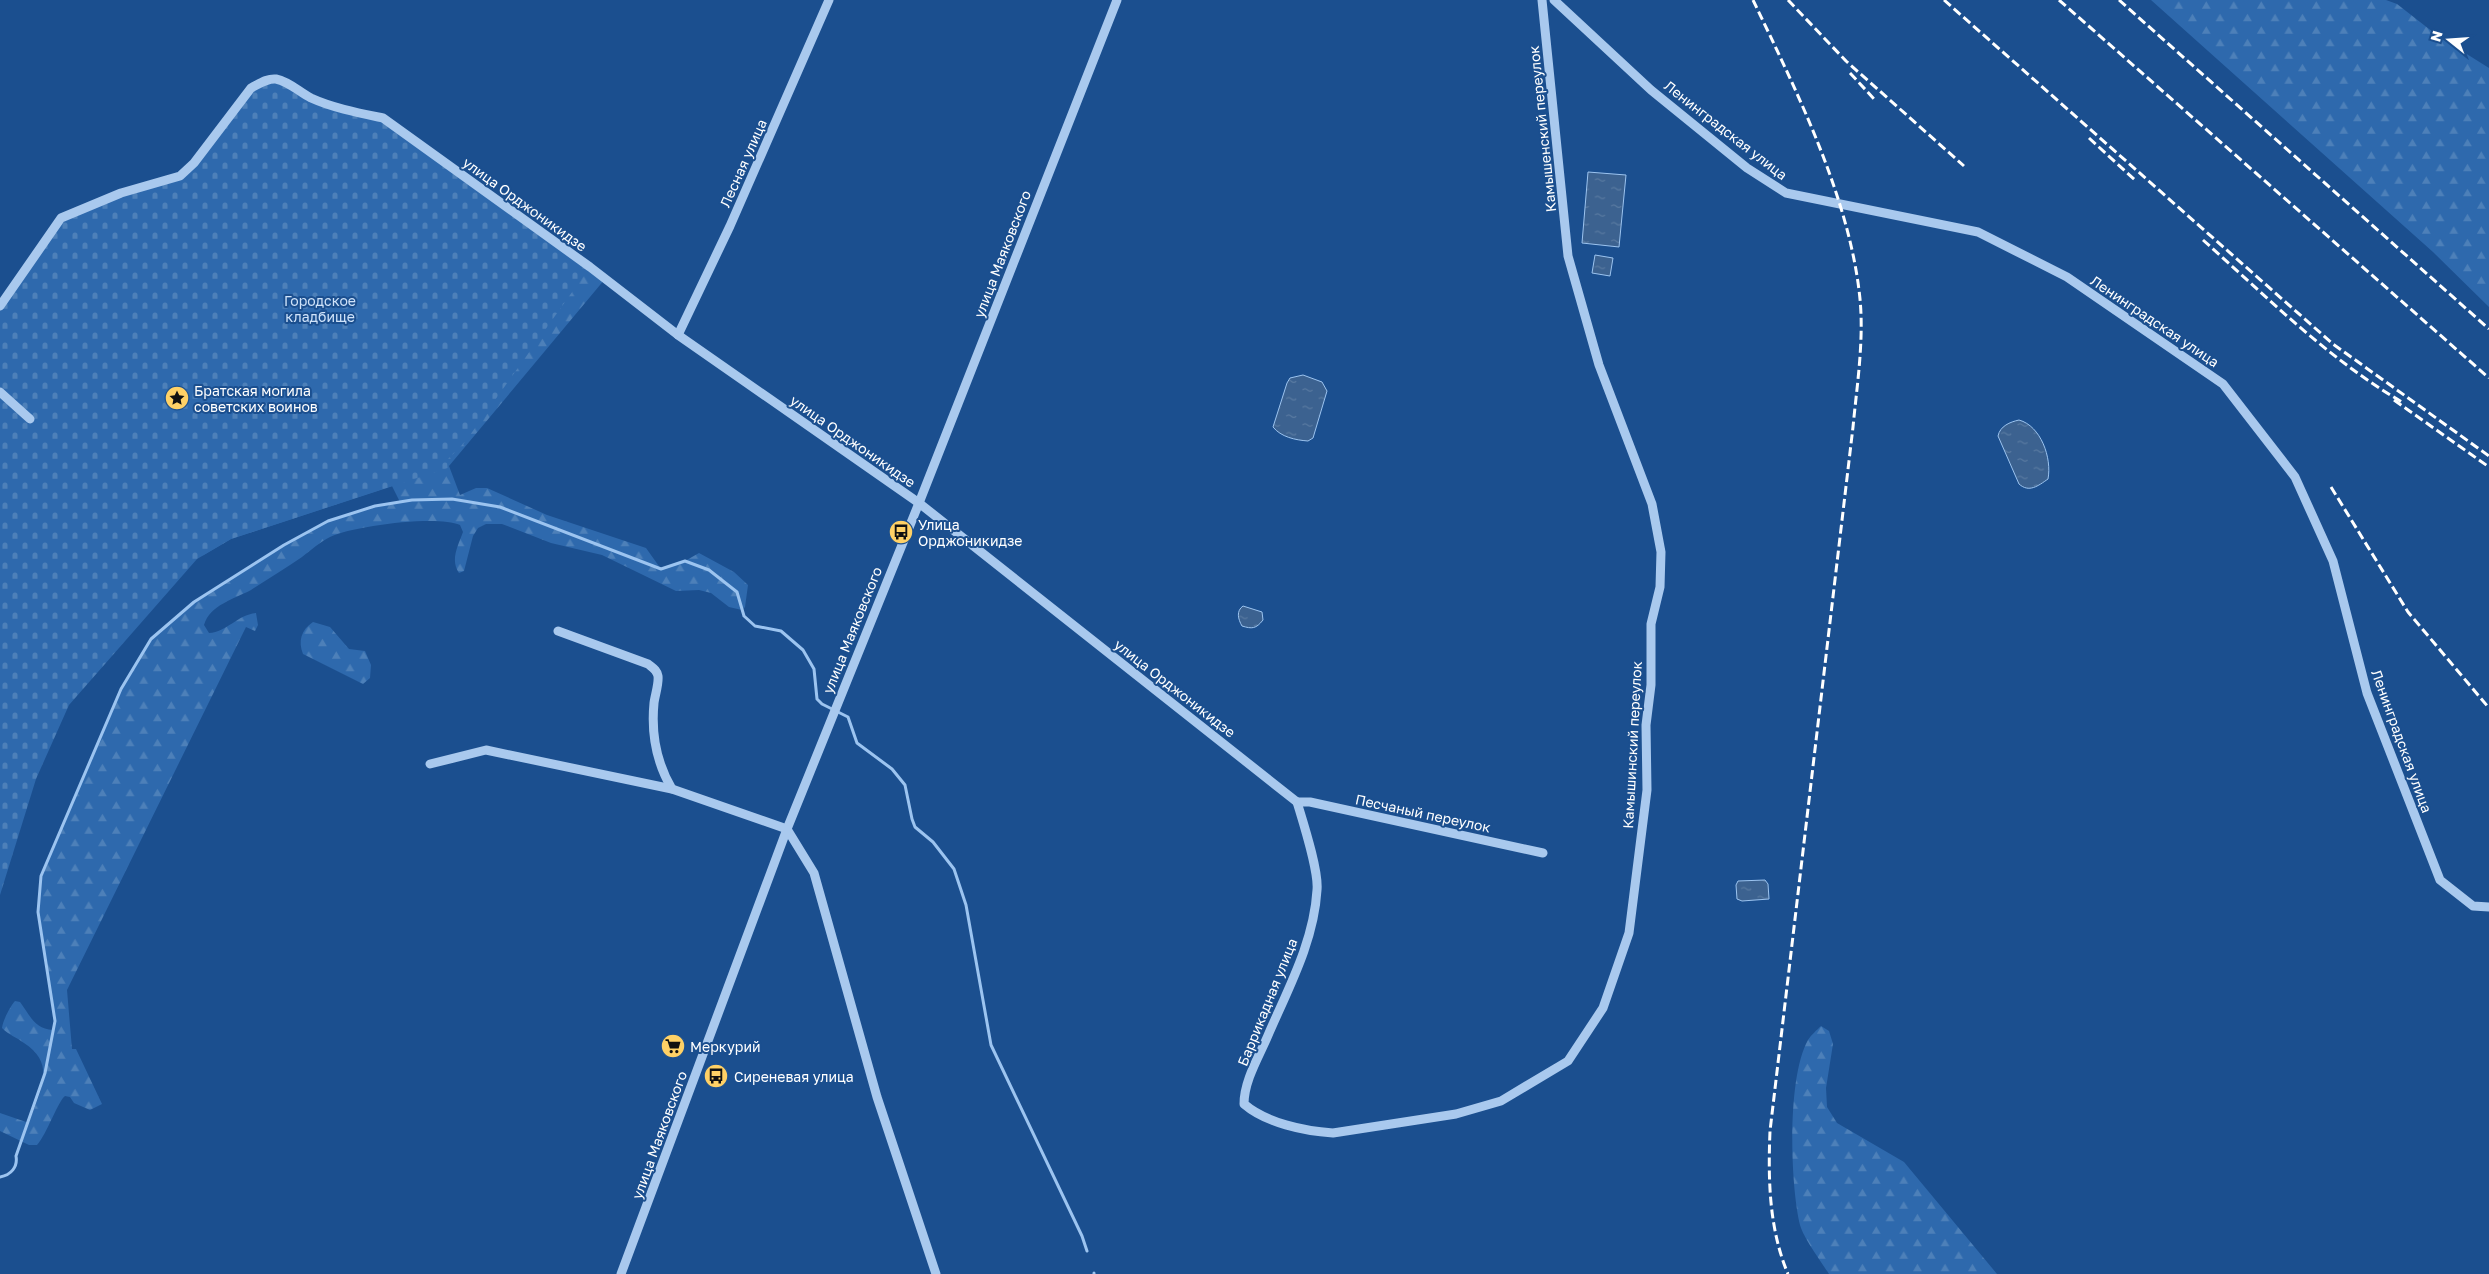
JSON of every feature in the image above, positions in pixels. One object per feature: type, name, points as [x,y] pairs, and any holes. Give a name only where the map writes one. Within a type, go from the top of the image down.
[{"type":"street","name":"Лесная улица","points":[[678,335],[730,226],[829,0]]},
{"type":"street","name":"улица Маяковского","points":[[621,1274],[786,828],[919,503],[1117,0]]},
{"type":"street","name":"Камышенский переулок","points":[[1542,0],[1568,256]]},
{"type":"street","name":"Ленинградская улица","points":[[1554,0],[1651,90],[1747,168],[1786,193],[1978,232],[2067,277],[2223,384],[2295,477],[2333,561],[2368,693],[2440,880],[2473,906],[2489,907]]},
{"type":"street","name":"улица Орджоникидзе","points":[[0,306],[61,218],[121,193],[180,176],[194,163],[252,88],[262,81],[275,79],[294,86],[310,97],[353,112],[382,118],[590,267],[678,335],[919,503],[1297,802]]},
{"type":"street","name":"Камышинский переулок","points":[[1318,1132],[1332,1133],[1456,1114],[1501,1101],[1537,1082],[1568,1062],[1604,1008],[1629,933],[1647,790],[1646,725],[1651,685],[1651,624],[1660,587],[1661,552],[1652,504],[1599,365],[1568,256]]},
{"type":"street","points":[[0,392],[30,419]]},
{"type":"street","points":[[558,631],[648,664],[655,669],[658,676],[654,716],[655,749],[662,772],[672,789]]},
{"type":"street","points":[[430,764],[486,750],[672,789],[786,828],[814,873],[877,1098],[936,1274]]},
{"type":"street","name":"Баррикадная улица","points":[[1297,802],[1318,889],[1306,949],[1256,1063],[1244,1094],[1244,1104],[1252,1111],[1276,1121],[1318,1132]]},
{"type":"street","name":"Песчаный переулок","points":[[1297,802],[1310,802],[1543,853]]},
{"type":"green space","points":[[2151,0],[2386,0],[2397,4],[2438,36],[2489,68],[2489,307],[2433,252]]},
{"type":"green space","name":"Городское кладбище","points":[[275,79],[310,97],[383,118],[590,267],[465,442],[447,460],[448,468],[231,539],[197,559],[69,705],[36,779],[0,895],[0,306],[61,218],[180,176],[251,88]]},
{"type":"green space","points":[[528,223],[605,279],[449,466],[460,495],[476,488],[487,488],[547,515],[646,548],[661,569],[685,561],[699,553],[734,572],[748,585],[745,607],[742,610],[729,607],[711,593],[699,590],[676,591],[602,555],[551,543],[502,524],[486,524],[478,528],[473,536],[464,571],[459,573],[456,568],[455,558],[463,532],[460,525],[433,521],[375,526],[330,537],[251,590],[211,612],[204,625],[209,633],[221,630],[249,614],[256,613],[258,625],[255,631],[246,627],[67,990],[72,1049],[76,1049],[102,1104],[90,1110],[74,1103],[70,1097],[65,1096],[37,1145],[29,1145],[0,1131],[0,1113],[29,1123],[41,1090],[43,1070],[41,1060],[34,1051],[2,1028],[7,1014],[15,1001],[20,1002],[37,1024],[53,1030],[55,1021],[38,912],[41,876],[121,689],[151,639],[194,602],[284,545],[328,521],[375,506],[400,502],[392,486],[231,539],[202,556]]},
{"type":"green space","points":[[313,622],[330,627],[349,649],[365,651],[371,665],[370,678],[363,684],[303,654],[301,640],[303,632]]},
{"type":"green space","points":[[1821,1026],[1829,1031],[1833,1044],[1826,1088],[1827,1107],[1837,1123],[1904,1162],[1997,1274],[1829,1274],[1800,1225],[1794,1184],[1792,1131],[1796,1079],[1801,1057],[1808,1040]]},
{"type":"water","points":[[1588,172],[1626,175],[1619,247],[1582,243]]},
{"type":"water","points":[[1595,255],[1613,258],[1610,276],[1592,273]]},
{"type":"water","points":[[1303,375],[1322,382],[1327,391],[1313,438],[1308,441],[1289,437],[1273,427],[1287,383],[1290,378]]},
{"type":"water","points":[[2019,420],[2027,423],[2039,436],[2048,462],[2048,479],[2030,488],[2019,484],[1998,436],[2003,427]]},
{"type":"water","points":[[1243,606],[1262,612],[1263,620],[1256,627],[1242,626],[1238,615],[1239,610]]},
{"type":"water","points":[[1765,880],[1768,884],[1769,899],[1742,901],[1737,899],[1736,885],[1738,881]]},
{"type":"waterway","points":[[0,1177],[15,1167],[16,1156],[45,1073],[55,1021],[38,912],[41,876],[121,689],[151,639],[194,602],[284,545],[328,521],[375,506],[412,500],[452,499],[500,507],[661,569],[685,561],[709,570],[737,592],[744,616],[755,626],[781,631],[803,650],[814,669],[817,699],[822,704],[848,717],[857,743],[892,769],[905,785],[915,827],[933,842],[954,869],[966,905],[991,1045],[1082,1236],[1087,1251]]},
{"type":"railway","points":[[1753,0],[1803,108],[1833,184],[1845,222],[1854,261],[1861,315],[1860,363],[1853,427],[1770,1131],[1769,1167],[1773,1222],[1788,1274]]},
{"type":"railway","points":[[1788,0],[1846,61],[1964,166]]},
{"type":"railway","points":[[1944,0],[2333,344],[2489,456]]},
{"type":"railway","points":[[2059,0],[2489,378]]},
{"type":"railway","points":[[2119,0],[2489,329]]},
{"type":"railway","points":[[1850,73],[1875,100]]},
{"type":"railway","points":[[2089,138],[2135,180]]},
{"type":"railway","points":[[2203,240],[2323,347],[2402,402]]},
{"type":"railway","points":[[2394,400],[2489,467]]},
{"type":"railway","points":[[2331,487],[2408,612],[2489,708]]},
{"type":"place","name":"Братская могила советских воинов","points":[[177,398]]},
{"type":"place","name":"Улица Орджоникидзе","points":[[901,532]]},
{"type":"place","name":"Меркурий","points":[[673,1046]]},
{"type":"place","name":"Сиреневая улица","points":[[716,1076]]}]
